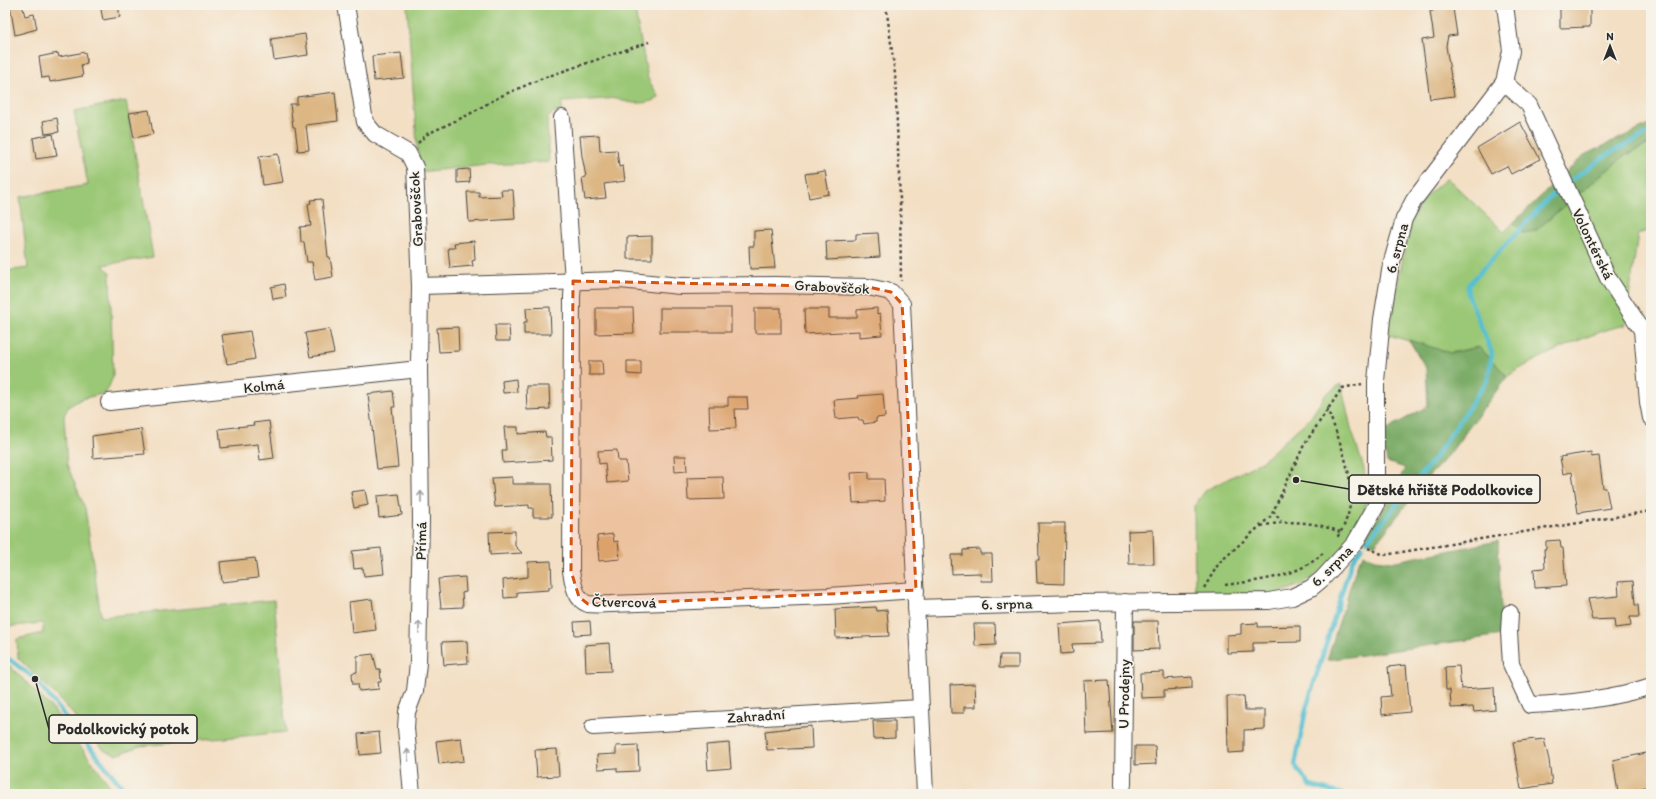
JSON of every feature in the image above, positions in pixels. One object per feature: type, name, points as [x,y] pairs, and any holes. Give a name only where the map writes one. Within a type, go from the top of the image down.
[{"type":"street","name":"Grabovščok","points":[[346,5],[365,122],[375,134],[408,153],[415,167],[420,286],[620,280],[680,286],[774,285],[868,287],[891,292],[897,299]]},
{"type":"street","name":"6. srpna","points":[[916,608],[1124,602],[1269,601],[1292,597],[1311,588],[1333,569],[1356,542],[1376,506],[1376,381],[1382,319],[1388,280],[1404,219],[1427,180],[1504,82],[1511,51],[1505,5]]},
{"type":"street","name":"Volontérská","points":[[1504,82],[1529,106],[1608,278],[1642,330],[1648,402],[1651,418]]},
{"type":"street","points":[[562,118],[573,281]]},
{"type":"street","name":"Čtvercová","points":[[573,281],[571,571],[574,588],[579,596],[588,604],[619,604],[822,596],[916,590]]},
{"type":"street","name":"Přímá","points":[[412,794],[406,728],[407,712],[415,691],[418,663],[421,521],[419,369],[420,286]]},
{"type":"street","points":[[897,299],[902,304],[904,333],[905,385],[925,794]]},
{"type":"street","name":"Kolmá","points":[[108,402],[419,369]]},
{"type":"street","name":"U Prodejny","points":[[1123,785],[1124,602]]},
{"type":"street","points":[[1510,613],[1509,632],[1511,664],[1530,705],[1553,705],[1636,691],[1651,686]]},
{"type":"street","name":"Zahradní","points":[[593,727],[920,708]]},
{"type":"path","points":[[886,5],[895,74],[900,200],[901,285],[897,299]]},
{"type":"path","points":[[408,153],[427,134],[466,116],[501,96],[543,78],[649,42]]},
{"type":"path","points":[[1200,602],[1205,585],[1220,563],[1271,516],[1304,445],[1327,408],[1342,388],[1376,381]]},
{"type":"path","points":[[1327,408],[1344,453],[1349,475],[1350,498],[1347,519],[1334,543]]},
{"type":"path","points":[[1273,511],[1281,522]]},
{"type":"path","points":[[1261,526],[1281,522],[1304,522],[1340,532],[1356,542],[1384,555],[1651,511]]},
{"type":"path","points":[[1220,586],[1278,577],[1312,563],[1329,548]]},
{"type":"path","points":[[1205,585],[1212,586]]},
{"type":"highlighted area","points":[[573,281],[868,287],[891,292],[902,304],[916,590],[611,604],[588,604],[579,597],[571,571]]},
{"type":"green space","points":[[407,5],[634,5],[648,79],[659,97],[650,102],[644,103],[627,102],[618,98],[562,102],[562,112],[554,112],[547,119],[549,162],[488,165],[419,172]]},
{"type":"green space","points":[[126,101],[153,257],[103,265],[110,273],[113,377],[106,393],[81,399],[68,407],[64,416],[67,465],[85,508],[101,617],[274,600],[286,732],[140,746],[117,755],[104,750],[59,698],[18,658],[17,639],[43,633],[43,623],[5,627],[5,271],[28,268],[20,197],[88,185],[74,111]]},
{"type":"green space","points":[[1651,124],[1651,143],[1624,156],[1535,231],[1522,233],[1514,222],[1584,155]]},
{"type":"green space","points":[[1651,143],[1651,230],[1638,234],[1625,326],[1615,327],[1564,347],[1528,364],[1506,378],[1505,374],[1479,347],[1450,353],[1375,331],[1391,315],[1411,220],[1426,196],[1447,178],[1504,232],[1514,222],[1522,233],[1535,231],[1624,156]]},
{"type":"green space","points":[[1409,340],[1450,353],[1479,347],[1505,374],[1506,378],[1447,457],[1427,478],[1375,545],[1364,538],[1390,499],[1405,468],[1387,462],[1382,432],[1428,406],[1426,368]]},
{"type":"green space","points":[[1341,384],[1351,428],[1364,469],[1368,497],[1360,523],[1336,559],[1303,584],[1272,596],[1213,596],[1195,593],[1194,506],[1206,490],[1261,462],[1311,417],[1326,394]]},
{"type":"green space","points":[[1498,541],[1502,635],[1327,660],[1358,562],[1364,554],[1374,560],[1391,562]]},
{"type":"green space","points":[[5,661],[52,708],[116,794],[5,794]]},
{"type":"building","points":[[10,5],[22,5],[25,16],[34,14],[37,29],[15,35]]},
{"type":"building","points":[[100,5],[118,5],[120,17],[103,20]]},
{"type":"building","points":[[1432,5],[1451,5],[1451,8],[1453,8],[1457,35],[1448,36],[1446,46],[1454,96],[1430,99],[1422,40],[1434,38],[1430,11],[1433,11]]},
{"type":"building","points":[[1560,5],[1590,5],[1590,27],[1560,28]]},
{"type":"building","points":[[305,34],[308,55],[274,60],[271,39]]},
{"type":"building","points":[[85,52],[87,63],[81,65],[83,76],[50,82],[49,77],[42,78],[39,57],[58,53],[59,57]]},
{"type":"building","points":[[401,53],[404,78],[374,81],[372,56]]},
{"type":"building","points":[[335,92],[338,121],[306,125],[309,150],[298,151],[290,104],[297,104],[297,97]]},
{"type":"building","points":[[149,110],[153,134],[134,138],[129,113]]},
{"type":"building","points":[[57,118],[59,132],[45,134],[43,121]]},
{"type":"building","points":[[1520,122],[1540,159],[1511,174],[1507,166],[1491,174],[1477,148]]},
{"type":"building","points":[[53,134],[57,156],[36,159],[33,138]]},
{"type":"building","points":[[599,135],[600,151],[617,150],[619,167],[623,166],[625,181],[604,184],[606,198],[585,200],[582,178],[586,177],[580,136]]},
{"type":"building","points":[[278,154],[283,182],[263,185],[259,157]]},
{"type":"building","points":[[469,169],[470,182],[457,183],[457,170]]},
{"type":"building","points":[[825,171],[829,194],[809,198],[805,174]]},
{"type":"building","points":[[501,190],[513,190],[515,219],[469,222],[467,192],[479,192],[479,197],[502,196]]},
{"type":"building","points":[[322,199],[328,257],[330,257],[333,277],[315,280],[312,262],[307,262],[304,242],[301,242],[300,227],[311,226],[308,204],[311,203],[310,200]]},
{"type":"building","points":[[771,230],[775,268],[750,269],[749,246],[754,246],[754,231]]},
{"type":"building","points":[[878,233],[880,257],[827,260],[826,241],[856,240],[856,234]]},
{"type":"building","points":[[652,236],[652,259],[627,259],[627,237]]},
{"type":"building","points":[[474,241],[475,260],[472,261],[473,266],[450,268],[448,248],[455,248],[454,243]]},
{"type":"building","points":[[284,284],[286,297],[273,299],[271,287]]},
{"type":"building","points":[[550,307],[551,334],[524,334],[524,322],[527,322],[526,308]]},
{"type":"building","points":[[596,308],[633,308],[634,333],[596,334]]},
{"type":"building","points":[[660,308],[731,308],[731,332],[660,332]]},
{"type":"building","points":[[755,308],[781,308],[781,333],[755,333]]},
{"type":"building","points":[[877,308],[877,314],[880,313],[882,335],[859,337],[859,331],[805,334],[804,309],[829,309],[829,318],[857,318],[857,310]]},
{"type":"building","points":[[495,325],[509,325],[510,341],[496,341]]},
{"type":"building","points":[[458,327],[459,351],[439,352],[437,328]]},
{"type":"building","points":[[329,329],[334,353],[310,357],[305,333]]},
{"type":"building","points":[[250,331],[255,359],[227,364],[222,335]]},
{"type":"building","points":[[589,361],[602,361],[603,375],[589,375]]},
{"type":"building","points":[[627,361],[641,361],[641,375],[627,374]]},
{"type":"building","points":[[516,379],[517,392],[503,393],[502,381]]},
{"type":"building","points":[[526,386],[549,386],[550,409],[527,410]]},
{"type":"building","points":[[393,391],[395,407],[392,407],[398,467],[377,469],[368,394]]},
{"type":"building","points":[[883,394],[885,417],[876,418],[876,422],[864,424],[863,420],[859,420],[858,417],[836,419],[834,400]]},
{"type":"building","points":[[728,397],[747,397],[748,409],[735,409],[736,428],[710,429],[709,406],[728,406]]},
{"type":"building","points":[[269,421],[274,458],[260,460],[258,444],[221,448],[219,429],[254,425],[253,423]]},
{"type":"building","points":[[504,427],[518,427],[518,434],[545,432],[546,437],[551,437],[552,460],[503,463],[502,450],[506,450]]},
{"type":"building","points":[[141,429],[145,454],[93,458],[92,436]]},
{"type":"building","points":[[617,450],[618,461],[626,461],[628,481],[607,483],[605,463],[599,464],[598,451]]},
{"type":"building","points":[[1591,452],[1592,457],[1599,456],[1603,488],[1606,488],[1610,508],[1578,513],[1572,472],[1563,474],[1560,457]]},
{"type":"building","points":[[674,456],[686,456],[687,471],[675,472]]},
{"type":"building","points":[[869,472],[869,479],[884,479],[885,501],[853,503],[851,473]]},
{"type":"building","points":[[512,477],[512,484],[551,484],[552,517],[533,517],[533,508],[529,508],[529,505],[495,507],[492,478]]},
{"type":"building","points":[[723,477],[724,499],[688,500],[687,478]]},
{"type":"building","points":[[365,490],[368,505],[354,508],[351,492]]},
{"type":"building","points":[[399,494],[402,515],[379,518],[377,496]]},
{"type":"building","points":[[1038,523],[1065,523],[1064,584],[1037,583],[1036,560],[1039,560]]},
{"type":"building","points":[[1153,530],[1154,564],[1129,564],[1128,531]]},
{"type":"building","points":[[515,531],[515,546],[522,553],[490,555],[489,532]]},
{"type":"building","points":[[613,534],[614,542],[618,541],[620,559],[599,561],[597,536]]},
{"type":"building","points":[[1560,540],[1561,548],[1563,548],[1566,586],[1535,588],[1534,569],[1545,568],[1544,549],[1546,549],[1546,541]]},
{"type":"building","points":[[381,548],[384,574],[364,576],[363,568],[354,569],[352,551]]},
{"type":"building","points":[[980,549],[980,554],[992,554],[993,581],[981,581],[980,573],[952,574],[951,555],[963,555],[963,550]]},
{"type":"building","points":[[255,558],[258,578],[222,582],[220,562]]},
{"type":"building","points":[[551,561],[552,587],[549,587],[549,590],[517,592],[517,597],[504,598],[503,580],[528,577],[528,562]]},
{"type":"building","points":[[465,577],[466,592],[462,593],[463,607],[441,608],[438,579]]},
{"type":"building","points":[[1633,581],[1635,605],[1638,605],[1639,617],[1630,617],[1631,626],[1615,628],[1614,619],[1592,620],[1587,599],[1619,596],[1618,582]]},
{"type":"building","points":[[372,599],[376,630],[352,633],[349,602]]},
{"type":"building","points":[[876,607],[877,611],[887,610],[889,636],[836,638],[835,609]]},
{"type":"building","points":[[590,621],[591,634],[575,635],[574,622]]},
{"type":"building","points":[[1100,621],[1101,643],[1072,644],[1073,653],[1061,654],[1059,624]]},
{"type":"building","points":[[1134,621],[1158,621],[1159,649],[1134,650]]},
{"type":"building","points":[[1258,623],[1258,627],[1300,626],[1300,642],[1253,643],[1253,652],[1227,653],[1227,635],[1241,634],[1241,624]]},
{"type":"building","points":[[974,624],[995,624],[996,645],[975,646]]},
{"type":"building","points":[[467,641],[468,663],[444,665],[442,642]]},
{"type":"building","points":[[609,643],[611,671],[586,672],[585,645]]},
{"type":"building","points":[[373,654],[377,669],[380,669],[381,682],[378,682],[379,689],[359,691],[358,684],[353,684],[352,673],[357,672],[357,656]]},
{"type":"building","points":[[1000,655],[1018,655],[1018,668],[999,668]]},
{"type":"building","points":[[1406,665],[1410,712],[1382,715],[1381,697],[1391,696],[1388,667]]},
{"type":"building","points":[[1459,666],[1461,689],[1494,687],[1495,710],[1474,712],[1473,707],[1451,708],[1450,690],[1446,690],[1445,667]]},
{"type":"building","points":[[1164,672],[1164,679],[1192,677],[1192,688],[1164,690],[1164,697],[1141,698],[1140,673]]},
{"type":"building","points":[[1109,680],[1113,733],[1086,734],[1084,681]]},
{"type":"building","points":[[975,684],[976,707],[964,707],[964,713],[951,713],[950,685]]},
{"type":"building","points":[[1227,696],[1244,696],[1245,710],[1265,710],[1265,729],[1244,730],[1244,752],[1228,753]]},
{"type":"building","points":[[873,721],[895,721],[895,738],[874,739]]},
{"type":"building","points":[[811,726],[812,748],[767,750],[765,731]]},
{"type":"building","points":[[379,732],[381,753],[360,755],[358,734]]},
{"type":"building","points":[[461,738],[464,761],[439,764],[436,741]]},
{"type":"building","points":[[1544,739],[1549,760],[1552,784],[1521,789],[1513,742]]},
{"type":"building","points":[[729,743],[731,768],[708,770],[706,745]]},
{"type":"building","points":[[638,745],[639,771],[617,772],[617,768],[598,769],[597,755],[616,754],[616,746]]},
{"type":"building","points":[[1135,746],[1155,746],[1156,764],[1135,765]]},
{"type":"building","points":[[557,749],[559,776],[537,777],[535,750]]},
{"type":"building","points":[[1651,752],[1651,786],[1618,793],[1613,760]]},
{"type":"waterway","points":[[1570,181],[1608,154],[1651,132]]},
{"type":"waterway","points":[[1367,541],[1434,459],[1488,379],[1492,353],[1468,294],[1468,285],[1557,190]]},
{"type":"waterway","points":[[1342,794],[1310,786],[1295,765],[1306,709],[1352,560],[1362,547]]},
{"type":"waterway","points":[[5,656],[35,679],[128,794]]},
{"type":"place","name":"Dětské hřiště Podolkovice","points":[[1296,480]]},
{"type":"place","name":"Podolkovický potok","points":[[35,679]]}]
